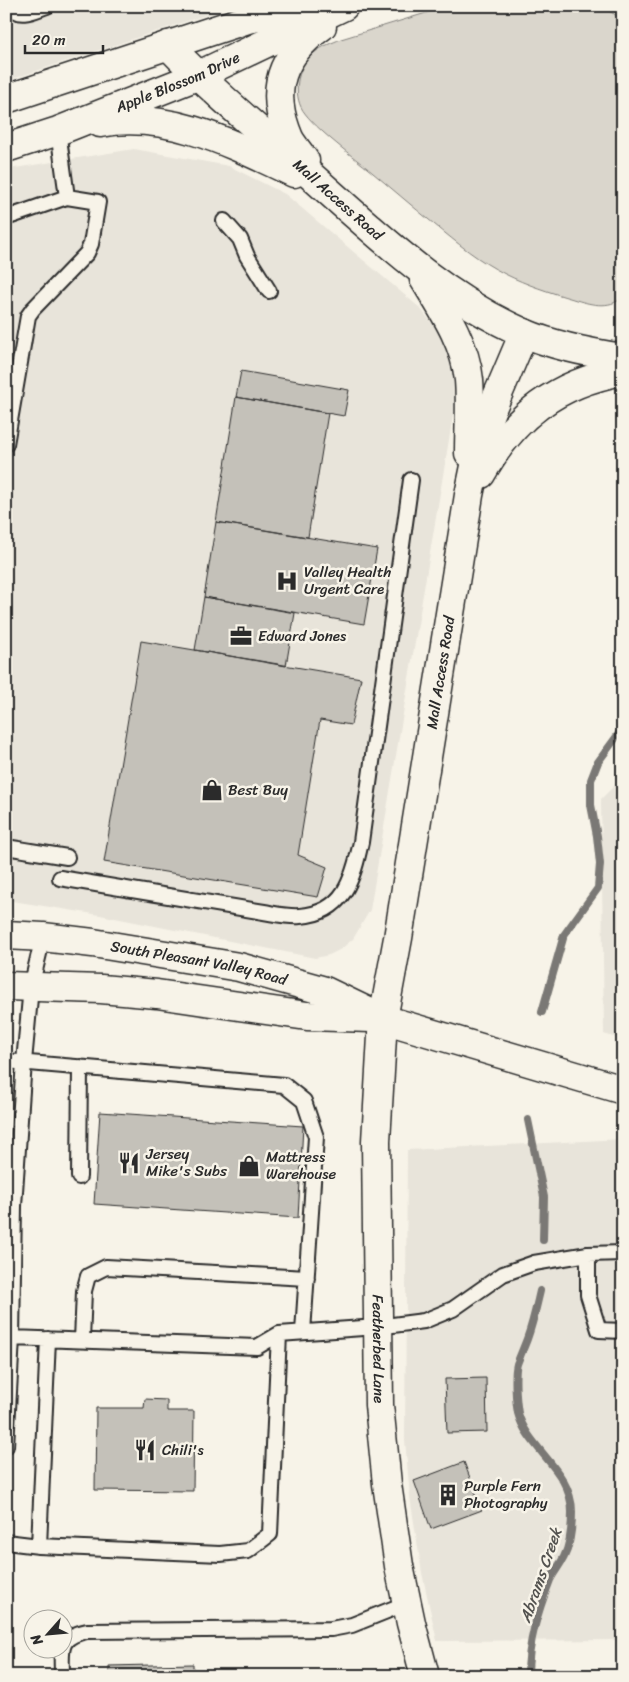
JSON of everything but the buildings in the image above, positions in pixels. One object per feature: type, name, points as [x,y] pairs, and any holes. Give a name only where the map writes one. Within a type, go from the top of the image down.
[{"type":"street","points":[[6,99],[248,19],[319,6]]},
{"type":"street","points":[[323,186],[290,139],[278,95],[281,74],[290,57],[305,38],[346,6]]},
{"type":"street","name":"Apple Blossom Drive","points":[[6,148],[58,131],[197,76],[346,6]]},
{"type":"street","name":"Mall Access Road","points":[[168,46],[197,76],[416,266],[447,290],[524,333],[594,353],[623,358]]},
{"type":"street","points":[[58,131],[120,119],[151,120],[182,128],[241,148],[323,186]]},
{"type":"street","points":[[416,266],[447,316],[464,358],[469,380],[469,495]]},
{"type":"street","name":"Mall Access Road","points":[[383,1019],[398,938],[469,495],[479,447],[490,413],[524,333]]},
{"type":"street","points":[[469,495],[495,450],[512,429],[533,410],[573,385],[623,371]]},
{"type":"street","name":"South Pleasant Valley Road","points":[[6,935],[44,937],[121,947],[239,967],[325,991],[383,1019],[623,1090]]},
{"type":"street","name":"South Pleasant Valley Road","points":[[18,987],[101,989],[157,994],[307,1016],[383,1019]]},
{"type":"street","name":"Featherbed Lane","points":[[383,1019],[376,1141],[380,1405],[386,1484],[399,1566],[406,1603],[425,1676]]},
{"type":"lane","points":[[10,6],[15,12],[26,13],[47,6]]},
{"type":"lane","points":[[58,131],[68,197]]},
{"type":"lane","points":[[6,218],[68,197],[98,202],[91,244],[87,253],[28,316],[6,444]]},
{"type":"lane","points":[[224,221],[240,240],[247,256],[269,291]]},
{"type":"lane","points":[[60,878],[299,917],[326,910],[337,902],[347,888],[355,870],[361,842],[411,480]]},
{"type":"lane","points":[[6,847],[66,857]]},
{"type":"lane","points":[[6,1446],[12,1338],[9,1267],[24,1062],[18,987],[44,937]]},
{"type":"lane","points":[[6,1061],[284,1085],[304,1101],[316,1137],[303,1332]]},
{"type":"lane","points":[[78,1177],[80,1067]]},
{"type":"lane","points":[[12,1338],[257,1347],[279,1334],[378,1327],[424,1321],[436,1317],[467,1300],[503,1274],[534,1263],[588,1254],[623,1253]]},
{"type":"lane","points":[[588,1254],[588,1295],[599,1330],[623,1331]]},
{"type":"lane","points":[[82,1340],[84,1291],[88,1276],[106,1267],[306,1278]]},
{"type":"lane","points":[[6,1542],[39,1546],[220,1554],[248,1550],[270,1534],[279,1334]]},
{"type":"lane","points":[[39,1546],[48,1339]]},
{"type":"lane","points":[[62,1676],[63,1646],[65,1640],[76,1633],[87,1631],[331,1629],[352,1625],[406,1603]]},
{"type":"shaded area","points":[[6,6],[233,6],[6,81]]},
{"type":"shaded area","points":[[449,6],[600,6],[623,19],[623,297],[612,304],[592,304],[547,291],[522,282],[486,263],[451,238],[331,139],[312,122],[301,107],[297,93],[298,78],[304,64],[317,51],[341,39]]},
{"type":"shaded area","points":[[134,149],[229,166],[285,194],[420,308],[443,337],[450,353],[457,387],[454,410],[370,910],[353,939],[341,949],[329,955],[315,958],[100,915],[6,900],[6,171]]},
{"type":"shaded area","points":[[623,777],[623,1040],[604,1034],[601,799]]},
{"type":"shaded area","points":[[623,1139],[623,1640],[437,1641],[422,1573],[410,1497],[405,1440],[407,1150]]},
{"type":"waterway","name":"Abrams Creek","points":[[542,1012],[564,935],[598,888],[600,864],[591,805],[591,780],[598,762],[623,728]]},
{"type":"waterway","name":"Abrams Creek","points":[[528,1120],[544,1197],[543,1240]]},
{"type":"waterway","name":"Abrams Creek","points":[[528,1676],[528,1663],[538,1615],[550,1580],[566,1552],[571,1535],[572,1518],[570,1497],[565,1484],[523,1426],[517,1408],[516,1369],[531,1327],[540,1291]]},
{"type":"place","name":"Valley Health Urgent Care","points":[[287,581]]},
{"type":"place","name":"Edward Jones","points":[[241,636]]},
{"type":"place","name":"Best Buy","points":[[212,790]]},
{"type":"place","name":"Jersey Mike's Subs","points":[[129,1163]]},
{"type":"place","name":"Mattress Warehouse","points":[[249,1166]]},
{"type":"place","name":"Chili's","points":[[145,1450]]},
{"type":"place","name":"Purple Fern Photography","points":[[448,1495]]}]
